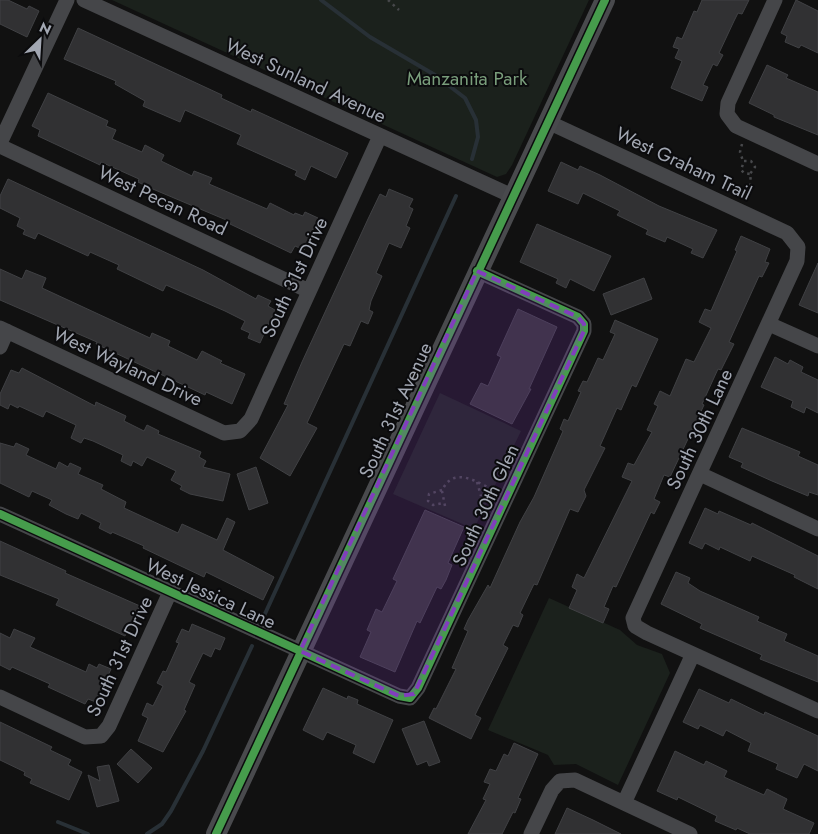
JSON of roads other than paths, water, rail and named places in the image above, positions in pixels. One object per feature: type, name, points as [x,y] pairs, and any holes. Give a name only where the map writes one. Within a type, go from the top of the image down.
[{"type":"street","points":[[0,144],[67,0]]},
{"type":"street","name":"West Sunland Avenue","points":[[84,0],[512,196]]},
{"type":"street","name":"South 31st Avenue","points":[[216,834],[605,0]]},
{"type":"street","points":[[775,0],[728,102],[727,114],[736,126],[818,164]]},
{"type":"street","name":"West Graham Trail","points":[[548,122],[787,233],[798,247]]},
{"type":"street","name":"South 31st Drive","points":[[240,431],[251,419],[380,136]]},
{"type":"street","name":"West Pecan Road","points":[[0,144],[309,291]]},
{"type":"street","name":"South 30th Lane","points":[[693,654],[635,626],[633,618],[769,324],[797,261],[798,247]]},
{"type":"street","name":"South 30th Glen","points":[[410,698],[422,679],[584,331],[584,324],[578,317],[477,271]]},
{"type":"street","points":[[769,324],[818,346]]},
{"type":"street","points":[[0,347],[4,330]]},
{"type":"street","name":"West Wayland Drive","points":[[4,330],[224,433],[240,431]]},
{"type":"street","points":[[700,474],[818,529]]},
{"type":"street","name":"West Jessica Lane","points":[[0,514],[399,696],[410,698]]},
{"type":"street","name":"South 31st Drive","points":[[0,697],[85,737],[101,736],[110,726],[170,592]]},
{"type":"street","points":[[624,803],[693,654],[818,711]]},
{"type":"street","points":[[531,834],[552,790],[560,781],[575,780],[690,834]]},
{"type":"waterway","points":[[321,0],[370,37],[435,75],[465,98],[476,120],[478,137],[472,159]]},
{"type":"waterway","points":[[264,616],[456,196]]},
{"type":"waterway","points":[[147,834],[162,824],[171,811],[203,751],[252,646]]},
{"type":"waterway","points":[[58,822],[88,834]]},
{"type":"park label","name":"Manzanita Park","points":[[467,78]]}]
